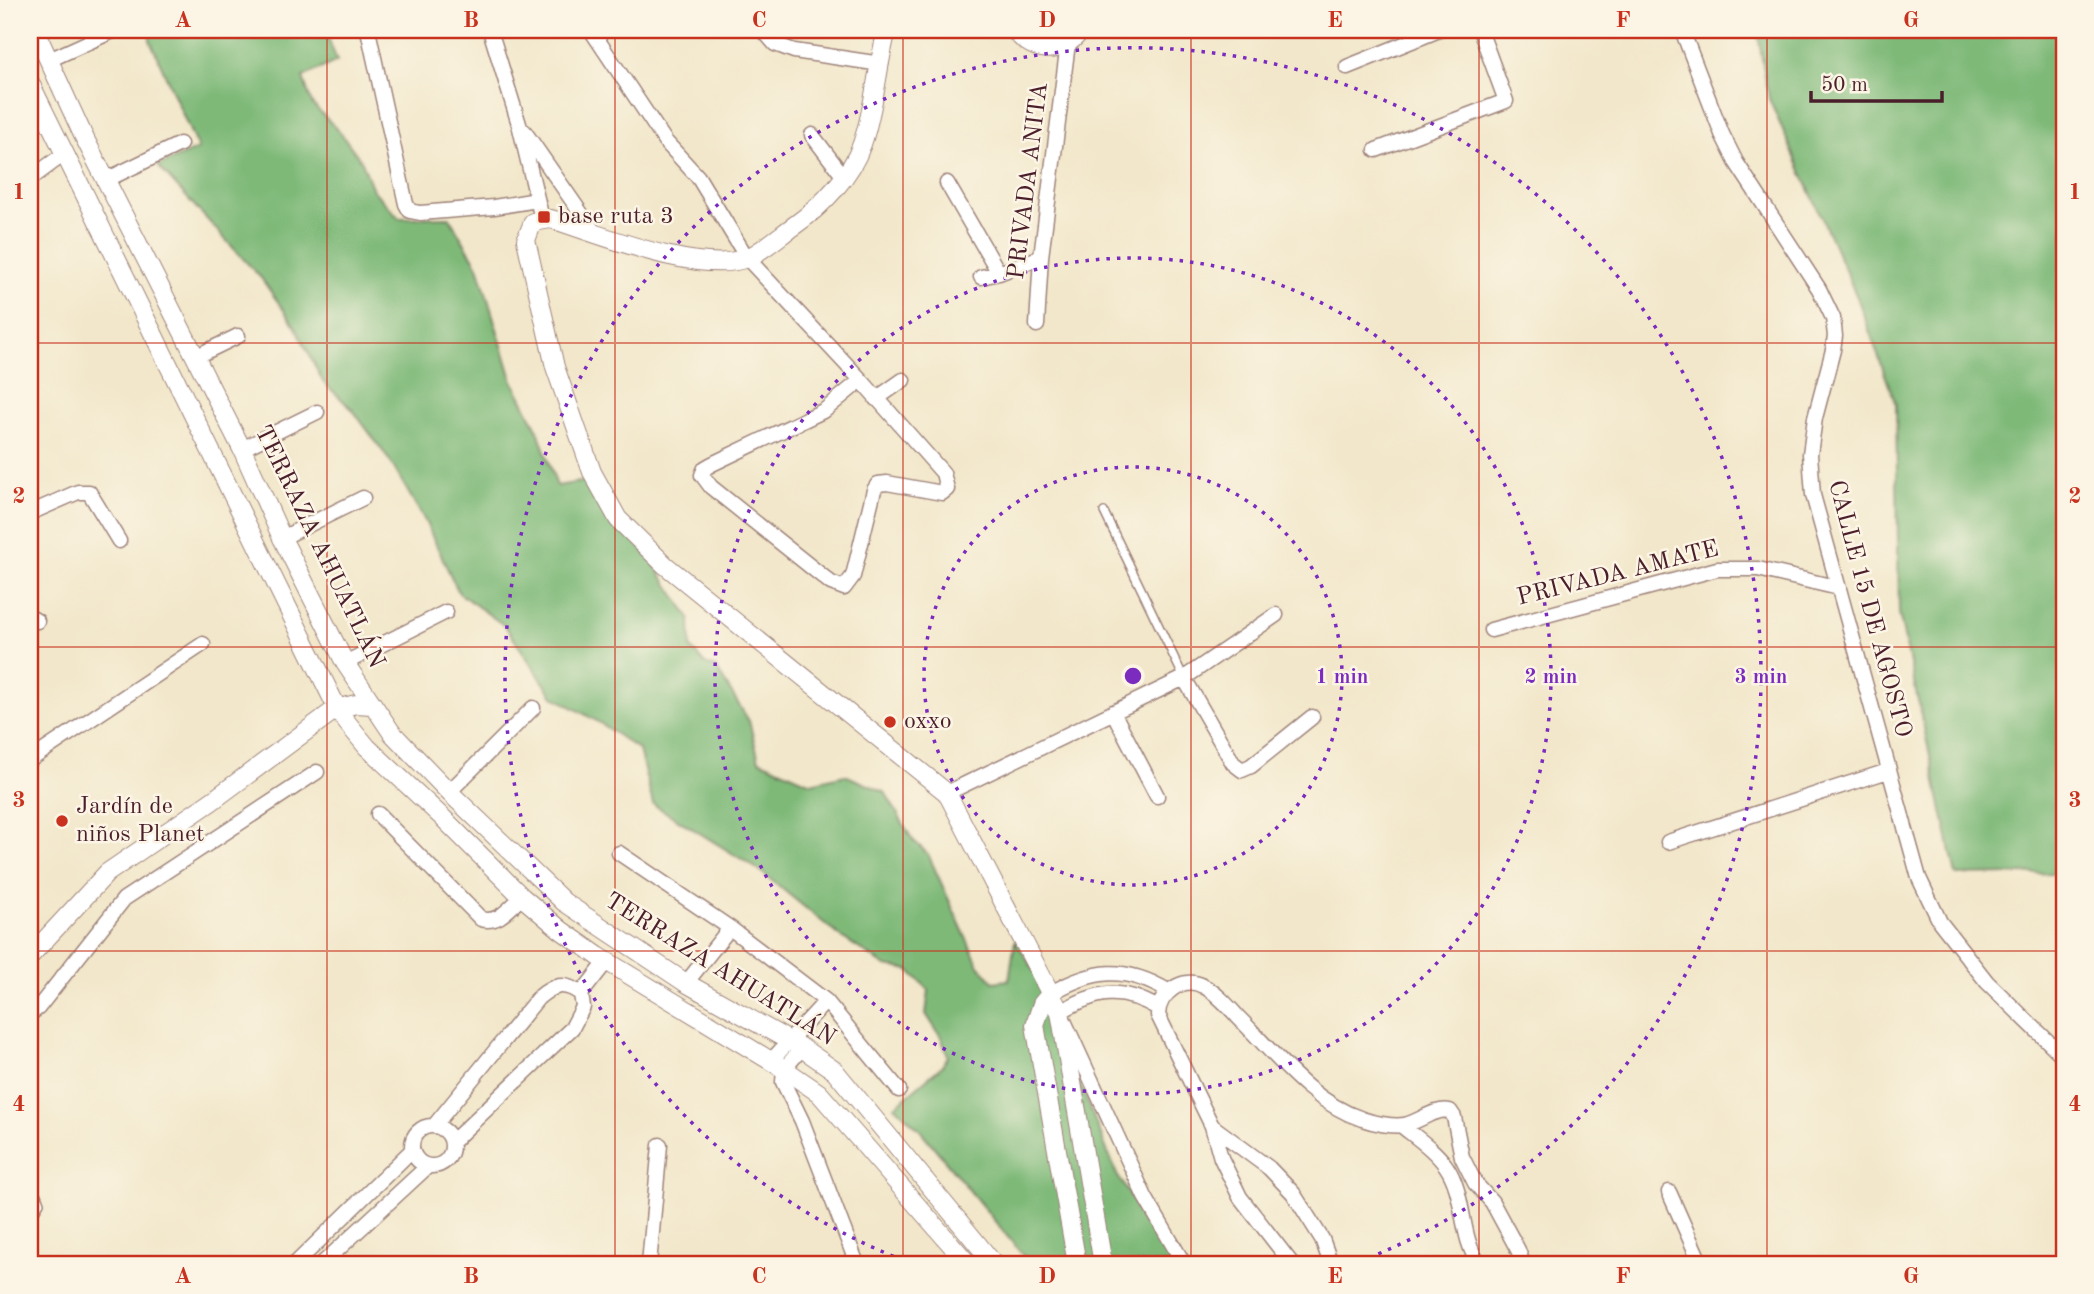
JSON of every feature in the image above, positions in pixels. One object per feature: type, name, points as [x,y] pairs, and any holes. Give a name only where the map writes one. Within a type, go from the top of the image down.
[{"type":"street","name":"TERRAZA AHUATLÁN","points":[[34,30],[106,180],[197,356],[282,538],[345,663],[392,733],[449,792],[564,902],[686,983],[796,1044],[835,1071],[994,1264]]},
{"type":"street","points":[[49,60],[114,30]]},
{"type":"street","points":[[368,30],[406,204],[410,211],[420,213],[494,207],[537,200]]},
{"type":"street","points":[[490,30],[519,124],[537,200],[538,220],[526,240],[555,368],[592,472],[618,519],[665,565],[947,793],[1051,993],[1144,1197],[1184,1264]]},
{"type":"street","points":[[591,30],[665,141],[698,177],[747,258],[861,380],[943,473],[947,489],[942,493],[887,483],[878,484],[874,490],[853,576],[844,588],[836,586],[820,574],[711,486],[702,475],[705,468],[712,464],[825,410],[861,380]]},
{"type":"street","points":[[763,30],[775,44],[794,51],[881,64]]},
{"type":"street","points":[[538,220],[551,219],[679,259],[713,262],[747,258],[804,218],[844,177],[863,143],[887,30]]},
{"type":"street","points":[[1014,30],[1031,46],[1044,49],[1055,49],[1068,43],[1081,30]]},
{"type":"street","points":[[1347,67],[1438,30]]},
{"type":"street","points":[[1376,150],[1506,101],[1480,30]]},
{"type":"street","name":"CALLE 15 DE AGOSTO","points":[[1682,30],[1722,134],[1736,162],[1819,289],[1833,318],[1833,350],[1815,418],[1810,454],[1813,495],[1919,878],[1940,922],[1987,982],[2064,1057]]},
{"type":"street","name":"PRIVADA ANITA","points":[[1037,325],[1041,257],[1068,43]]},
{"type":"street","name":"TERRAZA AHUATLÁN","points":[[30,83],[336,709],[367,747],[522,897],[561,930],[819,1093],[968,1264]]},
{"type":"street","points":[[519,124],[594,232]]},
{"type":"street","points":[[812,135],[844,177]]},
{"type":"street","points":[[106,180],[180,144]]},
{"type":"street","points":[[30,179],[64,153]]},
{"type":"street","points":[[947,183],[999,273]]},
{"type":"street","points":[[981,277],[1041,257]]},
{"type":"street","points":[[197,356],[238,336]]},
{"type":"street","points":[[876,398],[903,380]]},
{"type":"street","points":[[242,449],[317,412]]},
{"type":"street","points":[[30,513],[78,492],[89,492],[119,541]]},
{"type":"street","points":[[282,538],[363,498]]},
{"type":"street","name":"PRIVADA AMATE","points":[[1491,630],[1717,569],[1758,569],[1839,588]]},
{"type":"street","points":[[345,663],[446,612]]},
{"type":"street","points":[[947,793],[1184,678],[1276,615]]},
{"type":"street","points":[[30,760],[203,644]]},
{"type":"street","points":[[1184,678],[1233,763],[1242,770],[1251,766],[1311,717]]},
{"type":"street","points":[[30,956],[107,873],[212,801],[336,709],[356,704],[373,705]]},
{"type":"street","points":[[449,792],[533,708]]},
{"type":"street","points":[[1113,712],[1157,796]]},
{"type":"street","points":[[367,747],[384,741],[392,733]]},
{"type":"street","points":[[1668,842],[1888,771]]},
{"type":"street","points":[[30,1014],[38,1008],[124,900],[317,772]]},
{"type":"street","points":[[378,814],[481,919],[491,922],[498,919],[522,897]]},
{"type":"street","points":[[619,853],[730,928],[826,1001],[899,1090]]},
{"type":"street","points":[[686,983],[730,928]]},
{"type":"street","points":[[577,991],[603,958]]},
{"type":"street","points":[[1077,1264],[1035,1025],[1042,1004],[1051,993],[1075,979],[1094,974],[1133,975],[1151,981],[1163,998]]},
{"type":"street","points":[[1060,1012],[1081,1000],[1112,993],[1163,998],[1185,984],[1205,986],[1324,1100],[1365,1120],[1402,1126],[1426,1145],[1447,1167],[1460,1202],[1465,1234],[1479,1264]]},
{"type":"street","points":[[434,1126],[445,1131],[452,1142],[451,1155],[447,1161],[428,1166],[418,1160],[412,1150],[417,1133],[434,1126],[538,998],[551,987],[559,985],[577,991]]},
{"type":"street","points":[[452,1142],[572,1028],[583,1007],[577,991]]},
{"type":"street","points":[[1163,998],[1158,1015],[1212,1126],[1221,1158],[1240,1197],[1292,1264]]},
{"type":"street","points":[[826,1001],[778,1065],[857,1264]]},
{"type":"street","points":[[1060,1012],[1103,1264]]},
{"type":"street","points":[[1402,1126],[1442,1110],[1450,1111],[1454,1117],[1462,1157],[1475,1183],[1492,1202],[1523,1264]]},
{"type":"street","points":[[1212,1126],[1269,1168],[1293,1194],[1322,1239],[1331,1264]]},
{"type":"street","points":[[649,1264],[660,1145]]},
{"type":"street","points":[[295,1264],[412,1150]]},
{"type":"street","points":[[1447,1167],[1462,1157]]},
{"type":"street","points":[[322,1264],[428,1166]]},
{"type":"street","points":[[1669,1192],[1701,1264]]},
{"type":"lane","points":[[1104,512],[1184,678]]},
{"type":"lane","points":[[30,1189],[37,1195],[40,1203],[30,1219]]},
{"type":"green space","points":[[149,30],[325,30],[337,61],[303,77],[312,104],[340,132],[362,162],[373,190],[399,218],[449,217],[478,266],[512,379],[538,431],[557,486],[591,480],[654,564],[690,618],[691,648],[705,664],[716,668],[749,721],[759,760],[811,783],[845,775],[885,792],[912,839],[928,854],[978,964],[993,982],[1009,980],[1015,941],[1033,968],[1117,1175],[1174,1264],[1030,1264],[920,1130],[895,1106],[942,1066],[948,1056],[941,1037],[926,1014],[929,990],[909,970],[886,966],[840,936],[759,870],[653,804],[639,750],[600,723],[553,696],[505,626],[459,593],[424,519],[390,461],[352,409],[323,382],[295,326],[261,278],[158,166],[198,149],[150,40]]},
{"type":"green space","points":[[1757,30],[2064,30],[2064,873],[1956,875],[1899,613],[1896,405],[1857,297],[1769,99]]},
{"type":"place","name":"base ruta 3","points":[[544,217]]},
{"type":"place","name":"oxxo","points":[[890,722]]},
{"type":"place","name":"Jardín de niños Planet","points":[[62,821]]}]
